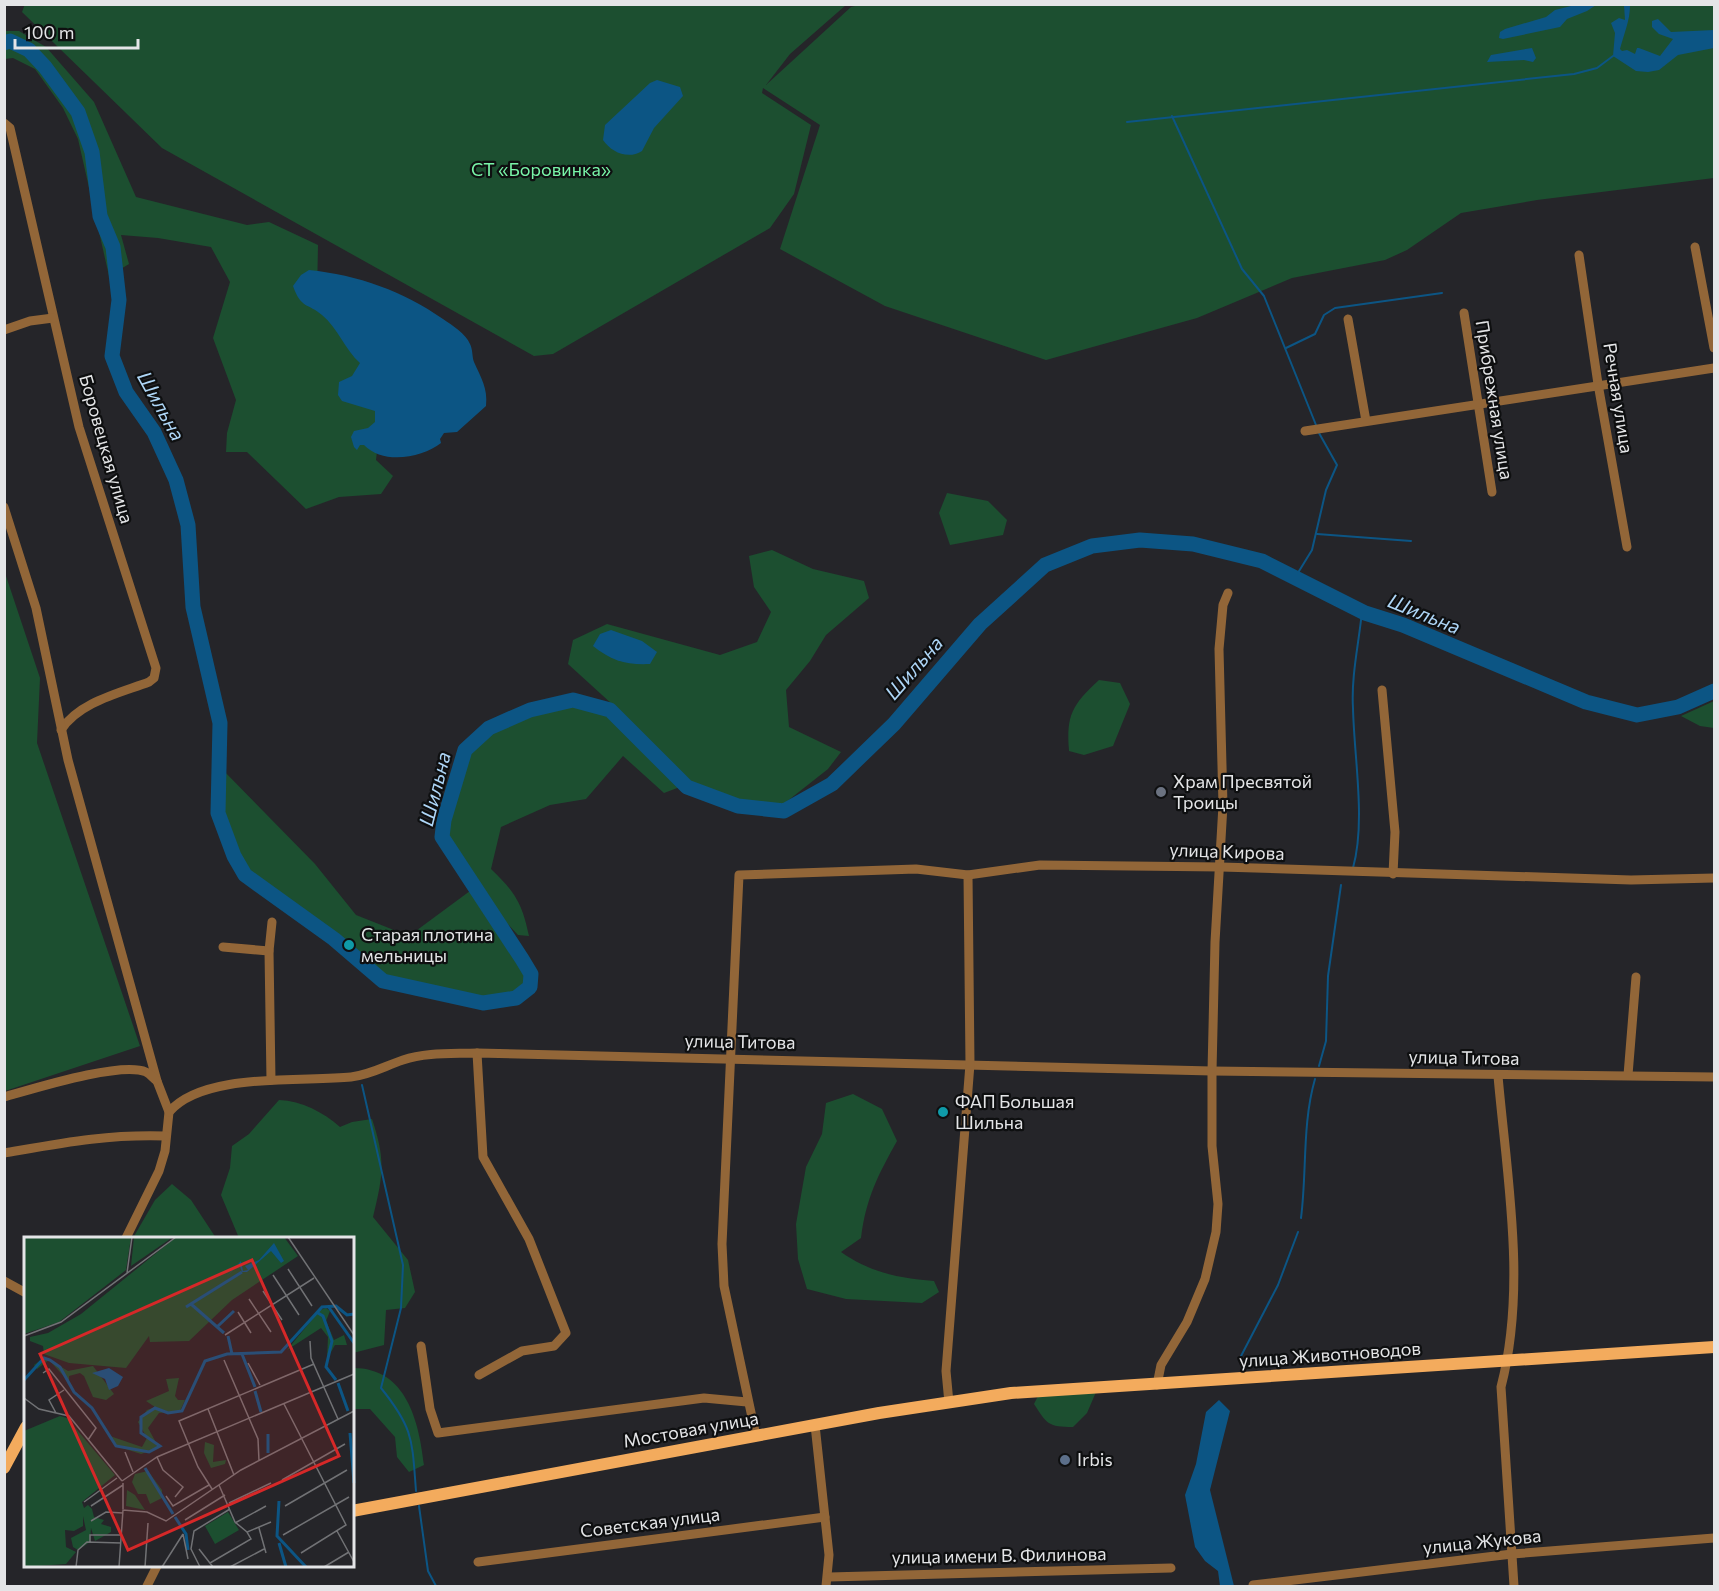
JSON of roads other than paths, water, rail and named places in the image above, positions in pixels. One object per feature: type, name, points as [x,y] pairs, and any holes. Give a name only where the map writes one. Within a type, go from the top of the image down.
[{"type":"main road","name":"улица Животноводов","points":[[949,1403],[1011,1393],[1714,1347]]},
{"type":"main road","name":"Мостовая улица","points":[[354,1511],[816,1425],[949,1403]]},
{"type":"main road","points":[[4,1468],[24,1431]]},
{"type":"street","name":"Боровецкая улица","points":[[4,123],[10,128],[80,427],[156,673],[149,682],[72,716],[61,730]]},
{"type":"street","points":[[1695,247],[1714,348]]},
{"type":"street","name":"Речная улица","points":[[1580,255],[1598,384],[1627,547]]},
{"type":"street","name":"Прибрежная улица","points":[[1464,313],[1480,403],[1492,492]]},
{"type":"street","points":[[4,330],[30,321],[53,318]]},
{"type":"street","points":[[1348,320],[1366,421]]},
{"type":"street","points":[[1305,431],[1598,384],[1714,368]]},
{"type":"street","points":[[4,507],[36,608],[61,730],[156,1081],[169,1112],[159,1171],[127,1237]]},
{"type":"street","points":[[1157,1385],[1161,1365],[1187,1322],[1204,1279],[1216,1232],[1218,1204],[1212,1146],[1212,1071],[1215,942],[1223,805],[1219,649],[1223,605],[1228,593]]},
{"type":"street","points":[[1382,690],[1395,832],[1393,874]]},
{"type":"street","name":"улица Кирова","points":[[731,1059],[739,875],[916,869],[968,875],[1040,865],[1221,867],[1631,880],[1714,878]]},
{"type":"street","points":[[949,1403],[946,1371],[970,1064],[968,875]]},
{"type":"street","points":[[271,1080],[269,951],[273,922]]},
{"type":"street","points":[[223,947],[269,951]]},
{"type":"street","points":[[1628,1075],[1636,977]]},
{"type":"street","points":[[477,1053],[483,1157],[529,1239],[566,1333],[554,1346],[522,1351],[479,1375]]},
{"type":"street","name":"улица Титова","points":[[169,1112],[178,1102],[213,1088],[271,1080],[351,1077],[378,1071],[404,1060],[426,1055],[477,1053],[1212,1071],[1714,1077]]},
{"type":"street","points":[[731,1059],[722,1244],[724,1286],[756,1436]]},
{"type":"street","points":[[4,1097],[64,1081],[120,1070],[147,1072],[156,1081]]},
{"type":"street","points":[[1498,1076],[1514,1272],[1508,1360],[1501,1387],[1514,1587]]},
{"type":"street","points":[[4,1153],[95,1137],[132,1134],[166,1136]]},
{"type":"street","points":[[4,1281],[24,1292]]},
{"type":"street","name":"Мостовая улица","points":[[421,1346],[430,1409],[438,1433],[704,1398],[747,1402]]},
{"type":"street","points":[[816,1425],[825,1517],[828,1582]]},
{"type":"street","name":"Советская улица","points":[[478,1562],[825,1517]]},
{"type":"street","name":"улица Жукова","points":[[1254,1585],[1512,1554],[1714,1538]]},
{"type":"street","points":[[147,1587],[157,1567]]},
{"type":"street","name":"улица имени В. Филинова","points":[[828,1582],[1171,1568]]},
{"type":"water","points":[[1575,5],[1596,5],[1567,19],[1560,27],[1499,38],[1500,32],[1505,29],[1546,17],[1555,10]]},
{"type":"water","points":[[1624,5],[1630,5],[1630,11],[1620,49],[1622,51],[1627,50],[1635,54],[1639,48],[1660,56],[1673,39],[1659,34],[1652,27],[1652,21],[1658,19],[1671,32],[1714,30],[1714,48],[1678,55],[1659,70],[1636,71],[1613,56],[1615,33],[1611,23],[1619,18],[1625,20]]},
{"type":"water","points":[[1532,48],[1536,58],[1533,62],[1524,60],[1487,62],[1491,55]]},
{"type":"water","points":[[657,80],[680,87],[683,96],[654,128],[642,151],[626,155],[610,148],[603,140],[605,125],[650,83]]},
{"type":"water","points":[[309,270],[345,276],[379,286],[412,300],[454,327],[471,346],[474,362],[485,388],[486,406],[457,432],[444,433],[440,439],[441,443],[424,452],[392,457],[381,455],[364,445],[360,445],[357,450],[351,437],[354,431],[368,428],[375,422],[375,411],[342,401],[338,395],[339,382],[352,376],[360,363],[328,320],[299,299],[293,286],[301,275]]},
{"type":"water","points":[[611,630],[642,641],[657,652],[650,664],[620,661],[593,646],[600,634]]},
{"type":"water","points":[[1219,1400],[1230,1411],[1210,1490],[1234,1586],[1220,1586],[1218,1571],[1205,1561],[1195,1547],[1185,1495],[1196,1464],[1206,1412]]},
{"type":"waterway","name":"Шильна","points":[[4,43],[10,41],[29,50],[45,67],[78,112],[92,152],[100,216],[113,247],[119,300],[112,356],[126,392],[154,432],[176,480],[188,525],[193,607],[220,723],[218,813],[234,856],[245,875],[334,939],[383,981],[483,1003],[516,998],[530,987],[531,974],[442,837],[444,820],[465,750],[489,728],[530,710],[573,700],[610,710],[687,787],[738,806],[784,811],[832,784],[894,724],[980,624],[1045,565],[1092,546],[1140,540],[1193,544],[1262,561],[1365,613],[1403,625],[1586,702],[1637,715],[1678,707],[1714,691]]},
{"type":"waterway","points":[[1127,122],[1574,74],[1597,68],[1613,56]]},
{"type":"waterway","points":[[1172,116],[1242,269],[1264,296],[1316,425]]},
{"type":"waterway","points":[[1286,348],[1315,334],[1324,315],[1335,308],[1442,293]]},
{"type":"waterway","points":[[1296,576],[1312,550],[1326,490],[1337,465],[1319,433]]},
{"type":"waterway","points":[[1317,534],[1411,541]]},
{"type":"waterway","points":[[1353,868],[1359,830],[1353,696],[1362,611]]},
{"type":"waterway","points":[[1319,1066],[1326,1041],[1328,976],[1341,885]]},
{"type":"waterway","points":[[1301,1218],[1306,1131],[1315,1079]]},
{"type":"waterway","points":[[362,1085],[403,1265],[401,1308],[381,1388],[406,1425],[412,1447],[416,1491]]},
{"type":"waterway","points":[[1240,1358],[1278,1285],[1298,1232]]},
{"type":"waterway","points":[[419,1506],[428,1571],[436,1586]]},
{"type":"place","name":"Храм Пресвятой Троицы","points":[[1161,792]]},
{"type":"place","name":"Старая плотина мельницы","points":[[349,945]]},
{"type":"place","name":"ФАП Большая Шильна","points":[[943,1112]]},
{"type":"place","name":"Irbis","points":[[1065,1460]]},
{"type":"park label","name":"СТ «Боровинка»","points":[[541,170]]}]
